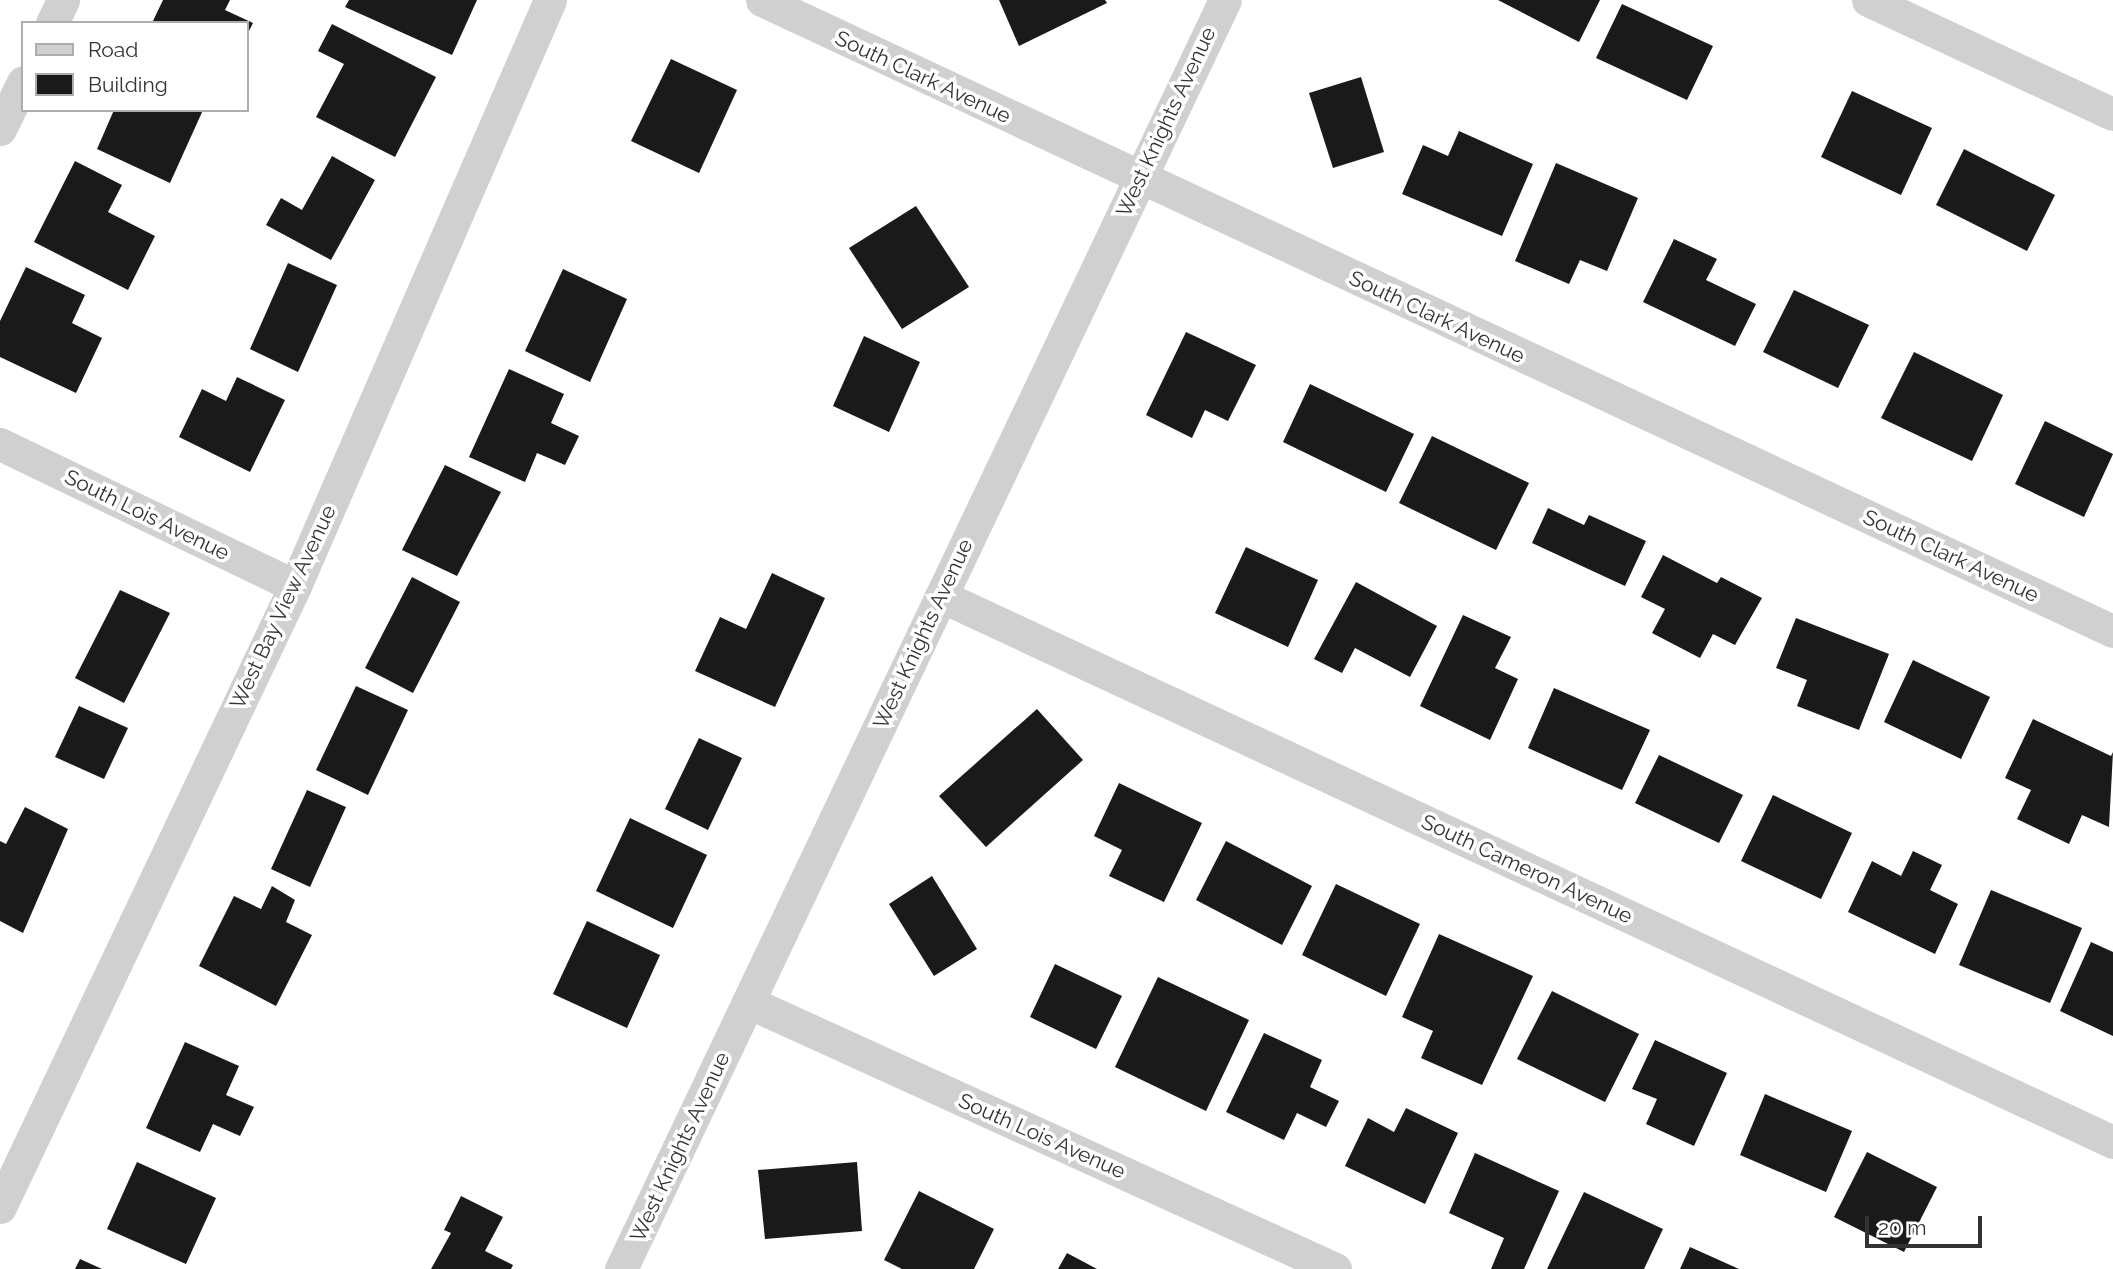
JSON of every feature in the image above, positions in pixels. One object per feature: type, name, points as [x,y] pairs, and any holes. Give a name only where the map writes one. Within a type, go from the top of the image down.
[{"type":"street","points":[[53,21],[63,0]]},
{"type":"street","name":"West Bay View Avenue","points":[[0,1207],[295,586],[550,0]]},
{"type":"street","name":"South Clark Avenue","points":[[762,0],[1139,179],[2113,631]]},
{"type":"street","name":"West Knights Avenue","points":[[621,1269],[1225,0]]},
{"type":"street","points":[[1868,0],[2113,114]]},
{"type":"street","points":[[0,129],[21,86]]},
{"type":"street","name":"South Lois Avenue","points":[[0,444],[295,586]]},
{"type":"street","name":"South Cameron Avenue","points":[[941,596],[2113,1142]]},
{"type":"street","name":"South Lois Avenue","points":[[748,1002],[1335,1269]]},
{"type":"building","points":[[163,0],[230,0],[225,10],[253,23],[248,33],[248,21],[153,21]]},
{"type":"building","points":[[349,0],[477,0],[452,55],[345,7]]},
{"type":"building","points":[[999,0],[1105,0],[1107,3],[1019,46]]},
{"type":"building","points":[[1498,0],[1600,0],[1579,42]]},
{"type":"building","points":[[1622,4],[1713,46],[1687,100],[1596,58]]},
{"type":"building","points":[[332,24],[436,77],[395,157],[316,117],[344,64],[318,51]]},
{"type":"building","points":[[671,59],[737,90],[699,173],[631,141]]},
{"type":"building","points":[[1361,77],[1384,152],[1333,168],[1309,93]]},
{"type":"building","points":[[1852,91],[1932,128],[1901,195],[1821,157]]},
{"type":"building","points":[[113,112],[202,112],[170,183],[97,149]]},
{"type":"building","points":[[1459,131],[1533,164],[1502,236],[1402,194],[1423,145],[1448,156]]},
{"type":"building","points":[[1964,149],[2055,195],[2027,251],[1936,205]]},
{"type":"building","points":[[332,156],[375,180],[331,260],[266,225],[281,198],[302,210]]},
{"type":"building","points":[[75,161],[122,185],[108,212],[155,236],[128,290],[34,242]]},
{"type":"building","points":[[1556,163],[1638,198],[1607,271],[1580,260],[1569,284],[1515,261]]},
{"type":"building","points":[[916,206],[969,287],[902,329],[849,248]]},
{"type":"building","points":[[1674,239],[1717,259],[1706,280],[1756,304],[1735,346],[1643,302]]},
{"type":"building","points":[[288,263],[337,285],[298,372],[250,349]]},
{"type":"building","points":[[26,267],[85,295],[72,323],[102,338],[76,393],[0,357],[0,321]]},
{"type":"building","points":[[563,269],[627,299],[590,382],[525,351]]},
{"type":"building","points":[[1794,290],[1869,325],[1838,388],[1763,352]]},
{"type":"building","points":[[1186,332],[1256,365],[1228,421],[1205,410],[1192,438],[1146,415]]},
{"type":"building","points":[[864,336],[920,362],[889,432],[833,406]]},
{"type":"building","points":[[1914,352],[2003,395],[1972,461],[1881,418]]},
{"type":"building","points":[[509,369],[564,394],[551,423],[579,436],[565,465],[537,453],[525,482],[469,457]]},
{"type":"building","points":[[237,377],[285,400],[250,472],[179,437],[202,389],[226,401]]},
{"type":"building","points":[[1310,384],[1414,434],[1386,492],[1283,442]]},
{"type":"building","points":[[2045,421],[2113,454],[2084,517],[2015,484]]},
{"type":"building","points":[[1432,436],[1529,483],[1496,550],[1399,503]]},
{"type":"building","points":[[445,465],[501,492],[457,576],[402,550]]},
{"type":"building","points":[[1548,508],[1584,525],[1589,515],[1646,541],[1625,586],[1532,543]]},
{"type":"building","points":[[1246,547],[1318,580],[1288,647],[1215,613]]},
{"type":"building","points":[[1663,555],[1717,583],[1721,577],[1762,598],[1735,645],[1713,634],[1700,658],[1652,633],[1665,609],[1641,597]]},
{"type":"building","points":[[772,573],[825,598],[775,707],[695,671],[720,617],[746,629]]},
{"type":"building","points":[[412,577],[460,602],[413,693],[365,668]]},
{"type":"building","points":[[1356,582],[1437,626],[1410,677],[1355,648],[1342,673],[1314,659]]},
{"type":"building","points":[[120,590],[170,613],[124,703],[75,678]]},
{"type":"building","points":[[1463,615],[1511,637],[1495,668],[1518,679],[1490,740],[1420,706]]},
{"type":"building","points":[[1796,618],[1889,654],[1859,730],[1797,706],[1807,680],[1776,668]]},
{"type":"building","points":[[1913,660],[1990,697],[1961,759],[1884,722]]},
{"type":"building","points":[[356,686],[408,710],[368,795],[316,770]]},
{"type":"building","points":[[1554,688],[1650,730],[1622,790],[1528,748]]},
{"type":"building","points":[[79,706],[128,728],[104,779],[55,757]]},
{"type":"building","points":[[1037,709],[1083,760],[986,847],[939,796]]},
{"type":"building","points":[[2033,719],[2111,756],[2113,752],[2109,827],[2082,815],[2069,844],[2017,819],[2031,790],[2005,778]]},
{"type":"building","points":[[699,738],[742,758],[708,830],[665,809]]},
{"type":"building","points":[[1659,755],[1743,795],[1719,843],[1635,803]]},
{"type":"building","points":[[1119,783],[1202,823],[1164,902],[1109,876],[1122,850],[1094,836]]},
{"type":"building","points":[[307,790],[346,807],[310,887],[271,869]]},
{"type":"building","points":[[1773,795],[1852,833],[1821,899],[1741,861]]},
{"type":"building","points":[[25,807],[68,829],[23,933],[0,921],[0,841],[6,844]]},
{"type":"building","points":[[630,818],[707,855],[673,928],[596,891]]},
{"type":"building","points":[[1226,841],[1312,886],[1282,945],[1196,900]]},
{"type":"building","points":[[1913,851],[1942,865],[1930,890],[1958,904],[1935,954],[1848,912],[1872,861],[1901,876]]},
{"type":"building","points":[[932,876],[977,949],[934,976],[889,904]]},
{"type":"building","points":[[1336,884],[1420,924],[1386,996],[1302,955]]},
{"type":"building","points":[[272,886],[295,900],[286,922],[312,935],[276,1006],[199,966],[234,896],[261,909]]},
{"type":"building","points":[[1991,890],[2082,928],[2050,1003],[1959,965]]},
{"type":"building","points":[[587,921],[660,955],[627,1028],[553,994]]},
{"type":"building","points":[[1439,934],[1533,976],[1482,1085],[1421,1058],[1433,1031],[1402,1017]]},
{"type":"building","points":[[2091,942],[2113,952],[2113,1036],[2060,1011]]},
{"type":"building","points":[[1055,964],[1122,996],[1096,1049],[1030,1017]]},
{"type":"building","points":[[1158,977],[1249,1020],[1206,1111],[1115,1067]]},
{"type":"building","points":[[1552,991],[1639,1034],[1605,1102],[1517,1059]]},
{"type":"building","points":[[1264,1033],[1322,1060],[1310,1087],[1339,1101],[1326,1127],[1297,1113],[1284,1140],[1226,1112]]},
{"type":"building","points":[[1655,1040],[1727,1073],[1694,1146],[1646,1124],[1657,1099],[1632,1089]]},
{"type":"building","points":[[185,1042],[239,1066],[226,1095],[254,1107],[240,1136],[213,1124],[200,1152],[146,1128]]},
{"type":"building","points":[[1765,1094],[1852,1131],[1826,1192],[1740,1155]]},
{"type":"building","points":[[1406,1108],[1458,1133],[1425,1204],[1345,1166],[1368,1118],[1394,1132]]},
{"type":"building","points":[[1867,1152],[1937,1187],[1904,1252],[1834,1217]]},
{"type":"building","points":[[1475,1153],[1559,1191],[1524,1269],[1491,1269],[1504,1238],[1449,1213]]},
{"type":"building","points":[[137,1162],[216,1198],[186,1264],[107,1229]]},
{"type":"building","points":[[857,1162],[862,1231],[765,1239],[758,1170]]},
{"type":"building","points":[[919,1191],[994,1229],[974,1269],[902,1269],[884,1260]]},
{"type":"building","points":[[1584,1192],[1663,1229],[1644,1269],[1547,1269]]},
{"type":"building","points":[[461,1196],[503,1217],[485,1251],[513,1265],[511,1269],[431,1269],[451,1233],[444,1230]]},
{"type":"building","points":[[1690,1247],[1739,1269],[1680,1269]]},
{"type":"building","points":[[1067,1253],[1097,1269],[1058,1269]]},
{"type":"building","points":[[80,1259],[102,1269],[75,1269]]}]
